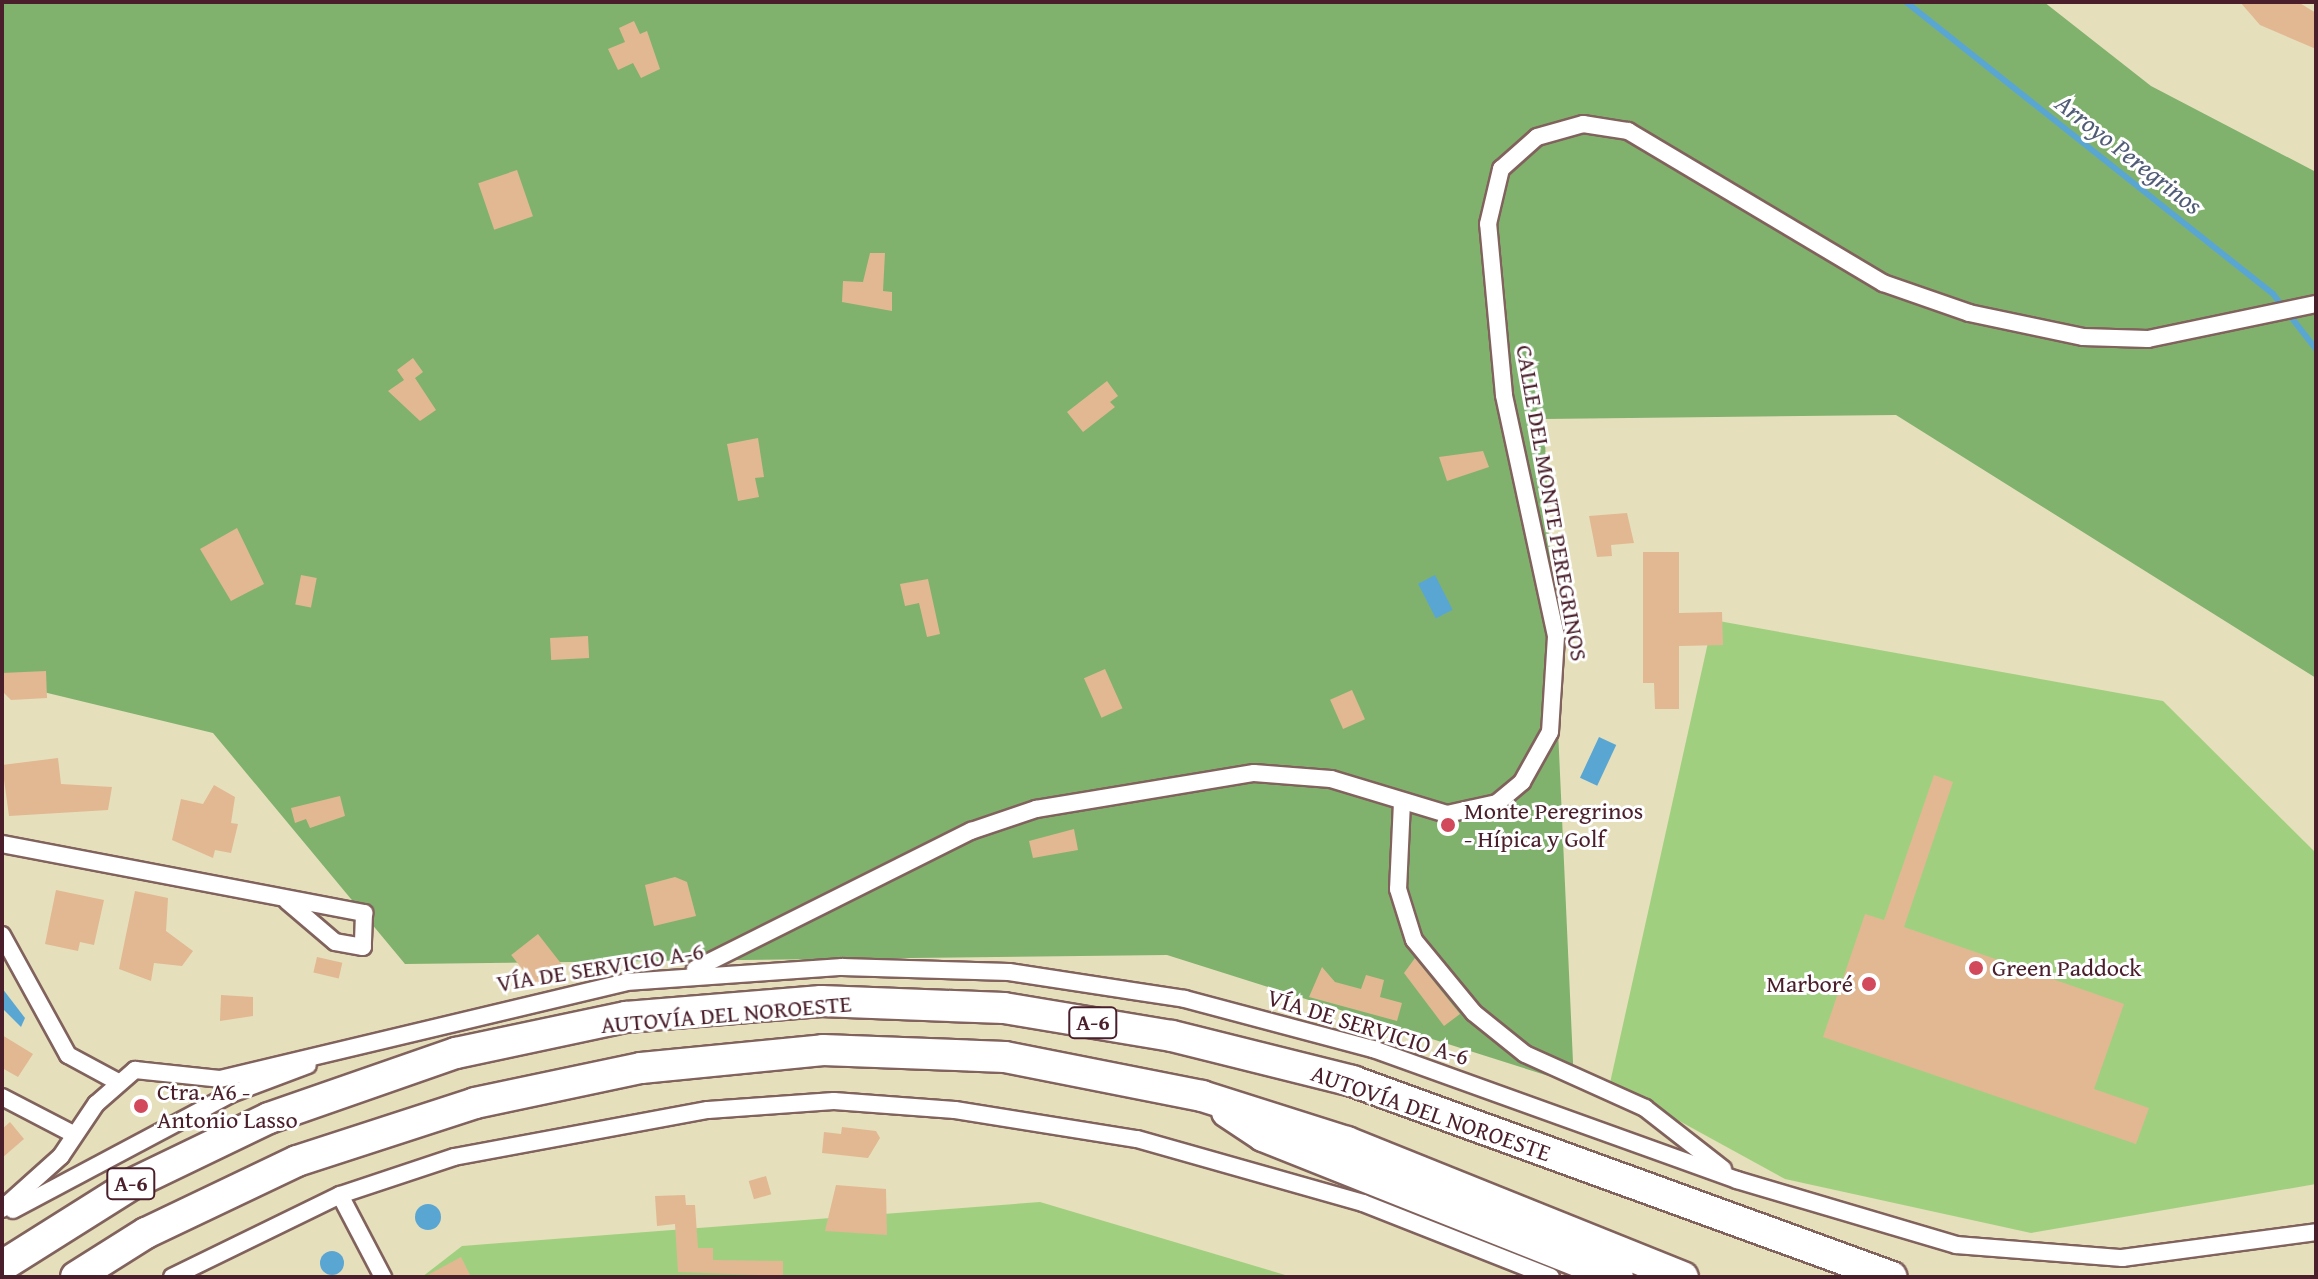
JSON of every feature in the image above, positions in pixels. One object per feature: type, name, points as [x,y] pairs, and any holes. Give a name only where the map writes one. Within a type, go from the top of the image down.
[{"type":"highway","name":"AUTOVÍA DEL NOROESTE","points":[[2,1266],[132,1184],[269,1118],[456,1053],[626,1017],[821,1001],[1004,1008],[1172,1036],[1352,1081],[1892,1277]]},
{"type":"highway","name":"AUTOVÍA DEL NOROESTE","points":[[76,1277],[146,1233],[297,1161],[475,1103],[641,1068],[823,1050],[1005,1057],[1202,1096],[1347,1142],[1683,1277]]},
{"type":"highway","points":[[1202,1096],[1263,1136],[1618,1277]]},
{"type":"street","name":"CALLE DEL MONTE PEREGRINOS","points":[[686,973],[971,831],[1036,809],[1254,773],[1331,779],[1447,814],[1497,803],[1522,782],[1550,732],[1556,636],[1504,395],[1488,224],[1501,169],[1537,137],[1583,124],[1628,131],[1883,283],[1969,313],[2083,337],[2148,339],[2316,304]]},
{"type":"street","points":[[1402,802],[1398,889],[1414,940],[1474,1013],[1525,1054],[1645,1108],[1737,1180]]},
{"type":"street","points":[[2,844],[287,901],[364,913],[363,947],[335,942],[287,901]]},
{"type":"street","points":[[2,935],[68,1055],[116,1081]]},
{"type":"street","name":"VÍA DE SERVICIO A-6","points":[[388,1035],[686,973],[842,967],[1009,972],[1185,999],[1373,1049],[1737,1180],[1956,1245],[2122,1258],[2316,1232]]},
{"type":"street","points":[[2,1209],[61,1156],[73,1134],[116,1081],[151,1068],[220,1079],[388,1035]]},
{"type":"street","points":[[2,1217],[231,1094],[388,1035]]},
{"type":"street","points":[[2,1097],[73,1134]]},
{"type":"street","points":[[172,1277],[340,1195],[552,1135],[708,1110],[879,1104],[1151,1143],[1363,1203],[1551,1277]]},
{"type":"street","points":[[340,1195],[383,1277]]},
{"type":"green space","points":[[2,2],[2044,2],[2151,86],[2316,172],[2316,678],[1896,415],[1544,419],[1574,1084],[1167,955],[405,964],[213,733],[2,682]]},
{"type":"green space","name":"Green Paddock","points":[[1713,620],[2163,701],[2316,853],[2316,1184],[2031,1233],[1785,1179],[1610,1083]]},
{"type":"green space","points":[[1040,1202],[1292,1277],[422,1277],[462,1246]]},
{"type":"water","points":[[1435,575],[1453,610],[1436,618],[1418,584]]},
{"type":"water","points":[[1599,737],[1616,745],[1597,786],[1580,778]]},
{"type":"water","points":[[2,988],[25,1018],[21,1027],[2,1008]]},
{"type":"water","points":[[428,1204],[437,1208],[441,1217],[437,1226],[428,1230],[419,1226],[415,1217],[419,1208]]},
{"type":"water","points":[[332,1251],[343,1258],[344,1263],[337,1274],[332,1275],[321,1268],[320,1263],[327,1252]]},
{"type":"building","points":[[2240,2],[2298,2],[2316,13],[2316,49],[2260,25]]},
{"type":"building","points":[[634,21],[640,34],[647,31],[660,69],[641,78],[633,63],[618,70],[608,49],[625,42],[619,28]]},
{"type":"building","points":[[517,170],[533,216],[494,230],[478,183]]},
{"type":"building","points":[[870,253],[885,253],[883,291],[892,292],[892,311],[842,302],[843,281],[863,282]]},
{"type":"building","points":[[413,358],[423,372],[415,378],[436,410],[420,421],[388,391],[404,380],[397,370]]},
{"type":"building","points":[[1107,381],[1118,396],[1110,402],[1115,407],[1083,432],[1067,412]]},
{"type":"building","points":[[758,438],[764,477],[755,478],[759,497],[738,501],[727,444]]},
{"type":"building","points":[[1483,451],[1489,467],[1447,481],[1439,457]]},
{"type":"building","points":[[1627,513],[1634,543],[1611,545],[1612,556],[1597,557],[1589,516]]},
{"type":"building","points":[[237,528],[264,584],[231,601],[200,549]]},
{"type":"building","points":[[1643,552],[1679,552],[1679,613],[1722,612],[1723,645],[1679,646],[1679,709],[1655,709],[1654,683],[1643,683]]},
{"type":"building","points":[[301,575],[317,578],[311,608],[295,604]]},
{"type":"building","points":[[928,579],[940,634],[927,637],[919,603],[905,606],[900,584]]},
{"type":"building","points":[[588,636],[589,658],[551,660],[550,638]]},
{"type":"building","points":[[1105,669],[1122,708],[1101,718],[1084,678]]},
{"type":"building","points":[[46,671],[47,698],[11,700],[3,692],[2,673]]},
{"type":"building","points":[[1352,690],[1365,719],[1343,729],[1330,700]]},
{"type":"building","points":[[58,758],[61,784],[112,787],[108,810],[9,816],[2,765]]},
{"type":"building","points":[[1934,775],[1953,782],[1904,927],[2124,1004],[2094,1089],[2149,1108],[2136,1144],[1823,1037],[1865,914],[1884,920]]},
{"type":"building","points":[[214,785],[235,797],[231,823],[238,824],[231,853],[215,850],[213,858],[172,840],[181,799],[203,804]]},
{"type":"building","points":[[340,796],[345,816],[310,828],[306,819],[295,823],[291,808]]},
{"type":"building","points":[[1074,829],[1078,850],[1033,858],[1029,841]]},
{"type":"building","points":[[675,877],[687,882],[696,916],[654,926],[645,885]]},
{"type":"building","points":[[56,890],[104,900],[94,945],[80,942],[78,951],[45,944]]},
{"type":"building","points":[[135,891],[168,898],[166,931],[193,951],[182,966],[154,963],[151,981],[119,969]]},
{"type":"building","points":[[538,934],[562,965],[535,986],[511,955]]},
{"type":"building","points":[[317,957],[342,963],[339,978],[313,973]]},
{"type":"building","points":[[1415,958],[1460,1014],[1444,1026],[1404,973]]},
{"type":"building","points":[[1322,967],[1335,982],[1361,989],[1366,975],[1384,980],[1380,997],[1402,1003],[1397,1021],[1309,997]]},
{"type":"building","points":[[221,995],[253,997],[253,1016],[220,1021]]},
{"type":"building","points":[[2,1035],[33,1054],[18,1077],[2,1068]]},
{"type":"building","points":[[10,1122],[24,1139],[2,1158],[2,1129]]},
{"type":"building","points":[[842,1127],[876,1131],[880,1138],[868,1158],[822,1153],[824,1132],[841,1134]]},
{"type":"building","points":[[766,1176],[771,1194],[754,1199],[749,1181]]},
{"type":"building","points":[[836,1185],[886,1189],[887,1235],[825,1231]]},
{"type":"building","points":[[685,1195],[686,1205],[695,1205],[698,1248],[713,1248],[713,1260],[783,1261],[783,1276],[678,1272],[675,1224],[657,1226],[655,1196]]},
{"type":"building","points":[[461,1257],[471,1277],[424,1277]]},
{"type":"waterway","name":"Arroyo Peregrinos","points":[[1906,2],[2273,294],[2316,349]]},
{"type":"place","name":"Monte Peregrinos - Hípica y Golf","points":[[1448,825]]},
{"type":"place","name":"Green Paddock","points":[[1976,968]]},
{"type":"place","name":"Marboré","points":[[1869,984]]},
{"type":"place","name":"Ctra. A6 - Antonio Lasso","points":[[141,1106]]}]
